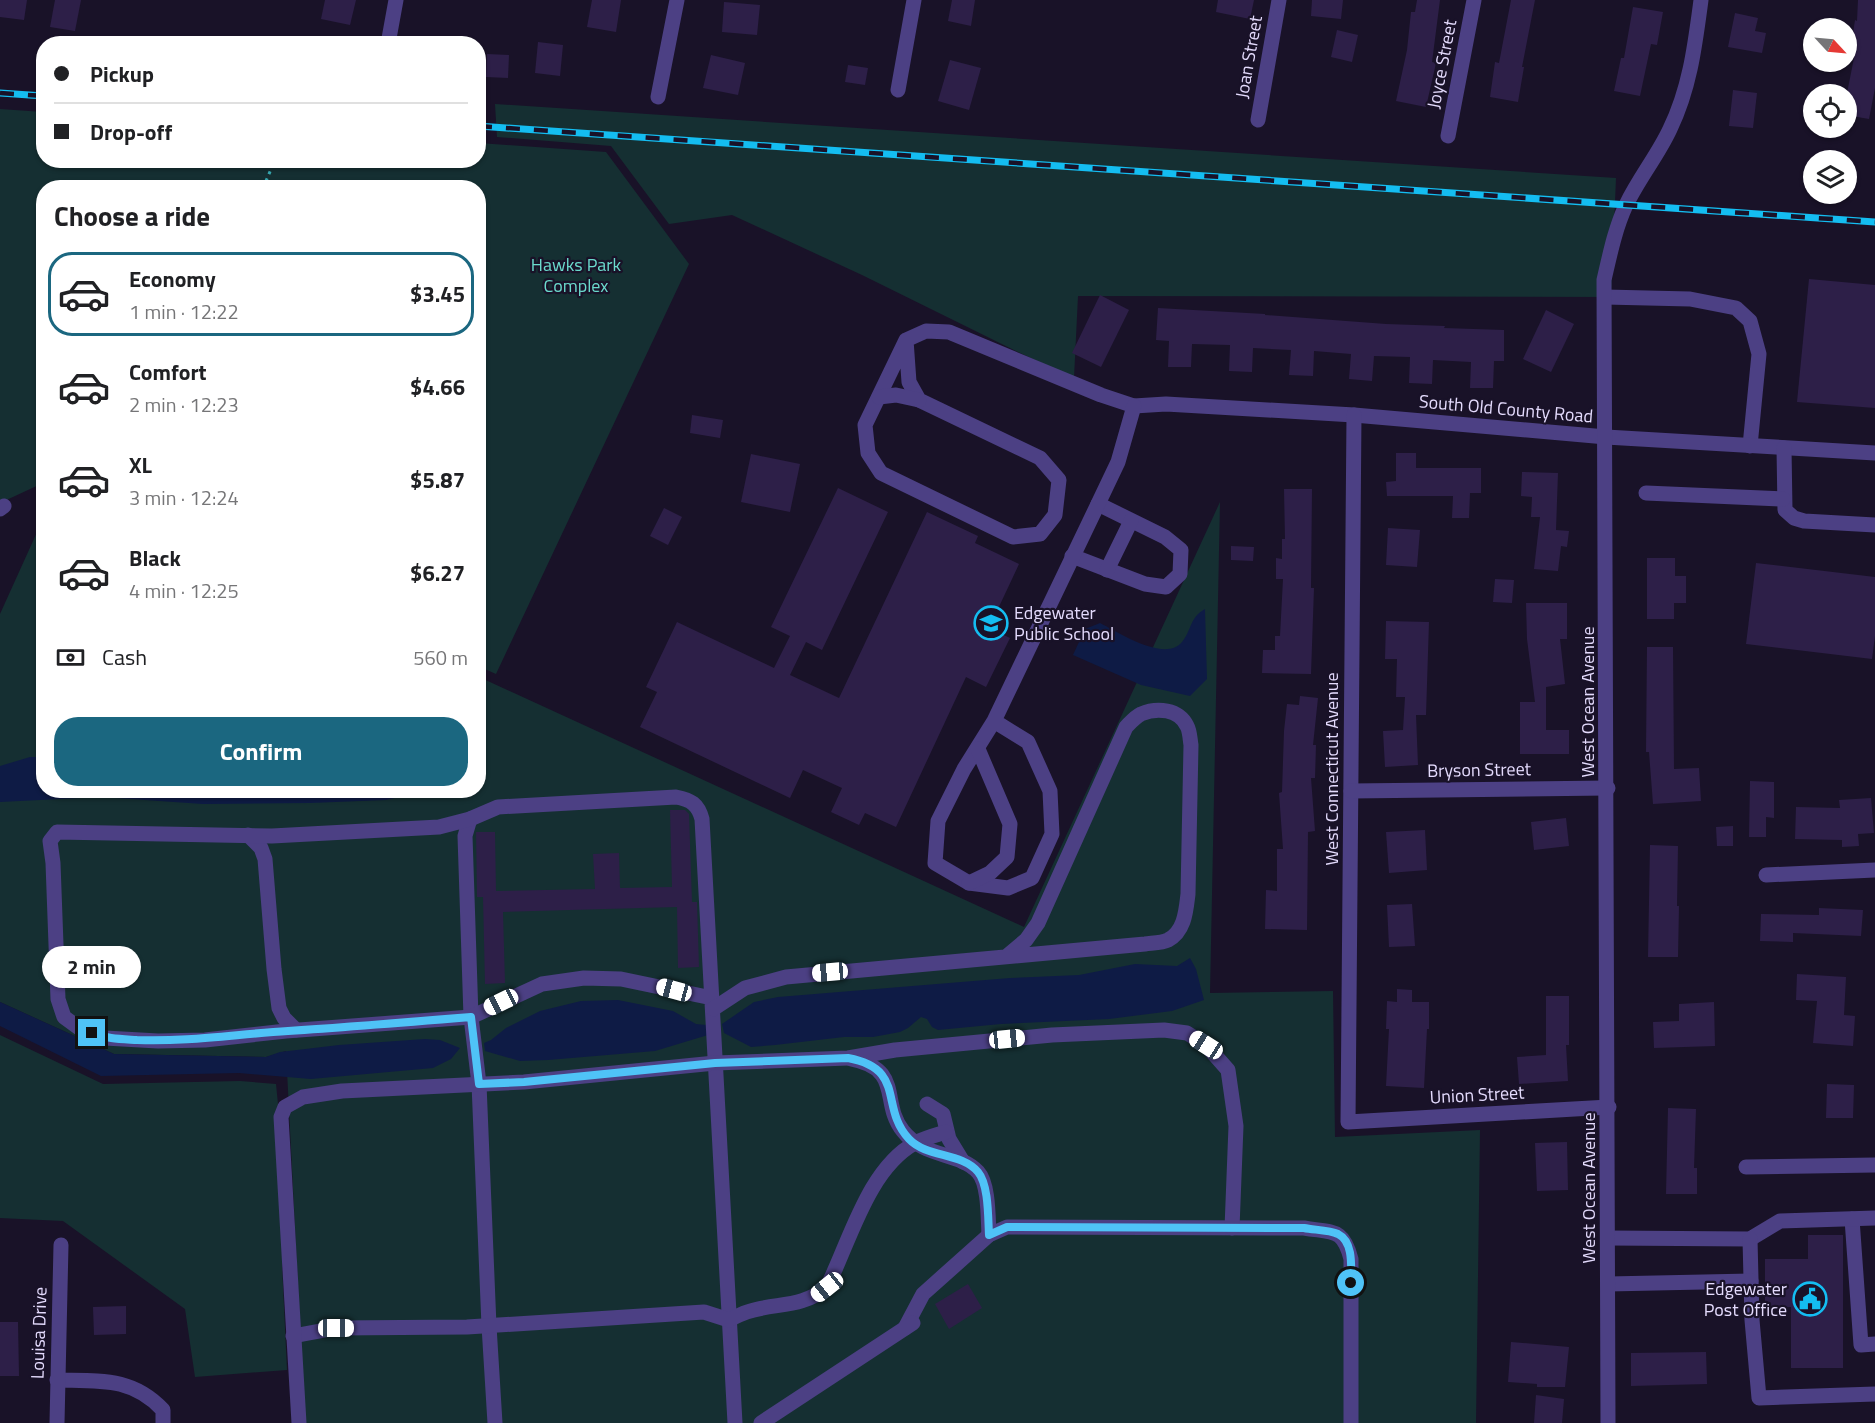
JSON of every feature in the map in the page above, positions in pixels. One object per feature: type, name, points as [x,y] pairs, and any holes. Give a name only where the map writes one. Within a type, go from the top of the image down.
[{"type":"street","points":[[389,36],[396,0]]},
{"type":"street","points":[[658,97],[677,0]]},
{"type":"street","points":[[898,90],[914,0]]},
{"type":"street","name":"Joan Street","points":[[1258,120],[1279,0]]},
{"type":"street","name":"Joyce Street","points":[[1448,136],[1474,0]]},
{"type":"street","name":"West Ocean Avenue","points":[[1608,1423],[1609,1107],[1605,280],[1616,232],[1626,205],[1670,130],[1684,96],[1692,64],[1701,0]]},
{"type":"street","points":[[1605,297],[1690,299],[1736,309],[1750,321],[1759,354],[1750,446]]},
{"type":"street","points":[[879,397],[896,395],[919,400],[1040,458],[1059,480],[1055,515],[1040,534],[1013,537],[881,473],[868,453],[865,425],[906,340],[926,331],[949,332],[1101,395],[1134,406],[1118,462],[994,721],[964,769],[938,821],[935,863],[969,883],[1008,888],[1032,878],[1052,834],[1050,791],[1028,742],[994,721]]},
{"type":"street","points":[[906,340],[909,382],[919,400]]},
{"type":"street","name":"South Old County Road","points":[[1134,406],[1166,404],[1354,415],[1606,437],[1875,453]]},
{"type":"street","name":"West Connecticut Avenue","points":[[1348,1122],[1354,415]]},
{"type":"street","points":[[1784,448],[1783,499],[1785,510],[1794,518],[1804,521],[1875,525]]},
{"type":"street","points":[[1646,493],[1783,499]]},
{"type":"street","points":[[1072,556],[1145,584],[1167,587],[1180,574],[1181,550],[1165,537],[1098,504]]},
{"type":"street","points":[[1107,570],[1131,521]]},
{"type":"street","points":[[735,1423],[729,1320],[715,1063],[712,1004],[702,819],[696,804],[688,799],[676,797],[498,807],[470,819],[439,827],[282,835],[57,832],[50,841],[53,863],[58,999],[64,1017],[79,1028],[105,1038],[158,1041],[205,1040],[296,1030],[471,1017],[542,984],[584,978],[621,979],[712,1004],[746,988],[786,977],[1145,944],[1168,940],[1180,929],[1186,915],[1191,745],[1187,727],[1169,710],[1153,710],[1139,715],[1126,727],[1038,923],[1026,940],[1007,956]]},
{"type":"street","points":[[969,883],[990,873],[1007,857],[1010,824],[978,749]]},
{"type":"street","name":"Bryson Street","points":[[1351,791],[1608,788]]},
{"type":"street","points":[[470,819],[465,836],[471,1017],[479,1084],[495,1423]]},
{"type":"street","points":[[447,825],[465,836]]},
{"type":"street","points":[[248,835],[261,848],[265,859],[279,1008],[284,1018],[296,1030]]},
{"type":"street","points":[[265,859],[272,844],[282,835]]},
{"type":"street","points":[[1766,875],[1875,870]]},
{"type":"street","points":[[298,1423],[281,1118],[285,1107],[303,1097],[342,1091],[524,1082],[715,1063],[848,1058],[895,1050],[1052,1035],[1164,1030],[1187,1033],[1206,1045],[1228,1071],[1236,1126],[1232,1228]]},
{"type":"street","points":[[848,1058],[866,1061],[884,1077],[890,1087],[895,1115],[901,1129],[914,1143],[921,1148],[964,1162]]},
{"type":"street","points":[[927,1104],[943,1114],[946,1132],[953,1148],[964,1162],[979,1173],[985,1186],[989,1235]]},
{"type":"street","name":"Union Street","points":[[1348,1122],[1609,1107]]},
{"type":"street","points":[[293,1336],[336,1328],[489,1326],[704,1312],[729,1320],[748,1312],[805,1301],[817,1296],[827,1287],[877,1180],[891,1163],[914,1143],[946,1132]]},
{"type":"street","points":[[1746,1167],[1875,1166]]},
{"type":"street","points":[[1608,1238],[1750,1239],[1780,1221],[1875,1218]]},
{"type":"street","points":[[1852,1219],[1868,1344]]},
{"type":"street","points":[[905,1328],[923,1294],[989,1235],[1007,1227],[1304,1228],[1338,1234],[1346,1242],[1350,1259],[1351,1423]]},
{"type":"street","points":[[1750,1239],[1759,1398],[1875,1394]]},
{"type":"street","name":"Louisa Drive","points":[[57,1423],[61,1245]]},
{"type":"street","points":[[1608,1284],[1751,1281]]},
{"type":"street","points":[[761,1423],[921,1318]]},
{"type":"street","points":[[57,1380],[96,1381],[131,1386],[150,1397],[163,1410],[163,1423]]},
{"type":"green space","points":[[495,104],[1616,178],[1611,297],[1078,296],[1074,378],[732,215],[669,224],[611,146],[497,137]]},
{"type":"green space","name":"Hawks Park Complex","points":[[0,109],[36,112],[36,168],[486,168],[486,143],[606,152],[689,264],[496,674],[486,670],[486,180],[36,180],[36,486],[0,503]]},
{"type":"green space","points":[[1220,502],[1210,993],[1333,991],[1335,1137],[1480,1130],[1476,1423],[305,1423],[286,1051],[266,1057],[114,1054],[0,1002],[0,614],[36,534],[36,798],[486,798],[486,680],[1024,927]]},
{"type":"green space","points":[[0,1035],[103,1084],[240,1081],[276,1084],[283,1154],[282,1265],[287,1370],[195,1377],[185,1309],[63,1221],[0,1218]]},
{"type":"water","points":[[1205,609],[1207,679],[1190,696],[1141,685],[1073,655],[1085,629],[1100,623],[1141,644],[1153,648],[1174,648],[1185,638],[1196,616]]},
{"type":"water","points":[[36,757],[36,798],[81,798],[0,802],[0,766]]},
{"type":"water","points":[[116,798],[395,798],[310,803],[203,804]]},
{"type":"water","points":[[1190,958],[1196,969],[1204,1000],[1172,1011],[1109,1019],[1001,1024],[938,1030],[932,1027],[927,1019],[921,1017],[900,1032],[873,1037],[844,1037],[751,1047],[724,1033],[722,1024],[754,1002],[778,997],[1010,978],[1079,975],[1135,964],[1177,966]]},
{"type":"water","points":[[618,1000],[673,1011],[696,1024],[706,1025],[708,1035],[655,1051],[548,1060],[520,1061],[485,1051],[484,1043],[506,1028],[540,1011],[581,1001]]},
{"type":"water","points":[[0,1002],[114,1054],[266,1057],[280,1052],[339,1045],[425,1039],[440,1040],[460,1048],[451,1059],[433,1068],[311,1079],[239,1073],[101,1076],[0,1026]]},
{"type":"building","points":[[0,0],[27,0],[24,20],[0,17]]},
{"type":"building","points":[[55,0],[81,0],[75,31],[50,27]]},
{"type":"building","points":[[325,0],[356,0],[350,25],[321,19]]},
{"type":"building","points":[[592,0],[621,0],[616,32],[587,27]]},
{"type":"building","points":[[952,0],[975,0],[971,26],[948,21]]},
{"type":"building","points":[[1218,0],[1254,0],[1250,19],[1216,12]]},
{"type":"building","points":[[1312,0],[1343,0],[1341,19],[1311,16]]},
{"type":"building","points":[[1417,0],[1440,0],[1432,62],[1436,63],[1426,107],[1396,101],[1407,50],[1411,12],[1415,12]]},
{"type":"building","points":[[1511,0],[1535,0],[1522,67],[1524,67],[1518,102],[1490,97],[1495,62],[1499,63]]},
{"type":"building","points":[[1858,0],[1875,0],[1875,88],[1869,119],[1857,117],[1857,84],[1849,84],[1851,72],[1857,72]]},
{"type":"building","points":[[724,2],[760,5],[757,35],[722,32]]},
{"type":"building","points":[[1633,7],[1663,12],[1657,45],[1651,44],[1640,96],[1614,91],[1621,58],[1624,58]]},
{"type":"building","points":[[1735,13],[1758,18],[1755,31],[1766,33],[1762,53],[1728,47]]},
{"type":"building","points":[[1337,30],[1358,35],[1352,62],[1331,57]]},
{"type":"building","points":[[538,42],[563,45],[560,76],[535,73]]},
{"type":"building","points":[[487,54],[509,55],[508,78],[486,77]]},
{"type":"building","points":[[711,55],[745,63],[738,95],[703,88]]},
{"type":"building","points":[[950,60],[981,68],[969,110],[938,101]]},
{"type":"building","points":[[848,65],[868,68],[865,85],[845,82]]},
{"type":"building","points":[[1733,90],[1757,93],[1753,128],[1729,126]]},
{"type":"building","points":[[1809,279],[1875,285],[1875,408],[1797,402]]},
{"type":"building","points":[[1100,295],[1129,310],[1101,367],[1072,353]]},
{"type":"building","points":[[1158,308],[1445,326],[1444,328],[1504,330],[1504,361],[1494,361],[1493,388],[1470,388],[1471,362],[1433,360],[1432,384],[1409,383],[1410,357],[1374,356],[1372,381],[1349,379],[1351,354],[1314,351],[1313,376],[1289,375],[1291,350],[1253,348],[1252,372],[1229,371],[1230,345],[1192,344],[1191,367],[1168,367],[1169,341],[1156,340]]},
{"type":"building","points":[[1546,310],[1574,324],[1551,372],[1523,359]]},
{"type":"building","points":[[692,415],[723,420],[720,438],[690,433]]},
{"type":"building","points":[[1396,453],[1416,453],[1416,468],[1481,468],[1481,493],[1470,493],[1469,518],[1452,518],[1453,496],[1387,496],[1386,482],[1396,481]]},
{"type":"building","points":[[751,454],[800,464],[790,512],[741,502]]},
{"type":"building","points":[[1522,472],[1558,473],[1556,530],[1569,531],[1567,547],[1561,546],[1558,571],[1534,569],[1540,517],[1531,517],[1532,497],[1521,496]]},
{"type":"building","points":[[838,488],[888,512],[822,650],[806,642],[790,675],[839,698],[927,512],[978,536],[975,543],[1019,564],[989,628],[1010,638],[986,687],[966,677],[896,827],[865,813],[859,825],[831,812],[842,788],[803,770],[790,798],[640,727],[657,692],[646,687],[677,622],[774,668],[790,636],[771,627]]},
{"type":"building","points":[[1284,489],[1312,489],[1311,588],[1314,588],[1311,674],[1262,673],[1263,650],[1275,650],[1275,636],[1280,636],[1283,579],[1276,579],[1276,558],[1282,559],[1282,539],[1285,539]]},
{"type":"building","points":[[664,508],[682,517],[668,545],[650,536]]},
{"type":"building","points":[[1388,528],[1420,530],[1417,567],[1386,565]]},
{"type":"building","points":[[1231,546],[1254,547],[1253,561],[1231,560]]},
{"type":"building","points":[[1647,558],[1675,558],[1675,576],[1686,576],[1686,603],[1674,603],[1674,619],[1647,619]]},
{"type":"building","points":[[1756,563],[1875,577],[1875,636],[1872,659],[1746,644]]},
{"type":"building","points":[[1495,579],[1514,580],[1512,603],[1493,602]]},
{"type":"building","points":[[1526,603],[1567,603],[1567,639],[1560,639],[1565,684],[1546,687],[1546,730],[1569,730],[1569,754],[1520,754],[1520,702],[1535,702],[1527,639]]},
{"type":"building","points":[[1386,621],[1429,622],[1426,715],[1416,715],[1418,765],[1385,767],[1383,731],[1403,730],[1405,697],[1396,697],[1397,659],[1385,659]]},
{"type":"building","points":[[1647,647],[1673,647],[1674,769],[1699,768],[1701,801],[1653,804],[1649,752],[1646,752]]},
{"type":"building","points":[[1300,696],[1318,698],[1313,745],[1316,745],[1315,778],[1311,778],[1315,831],[1308,832],[1307,930],[1265,929],[1266,890],[1277,891],[1277,849],[1283,849],[1279,793],[1282,792],[1287,704],[1299,705]]},
{"type":"building","points":[[1750,781],[1774,782],[1774,818],[1766,817],[1766,837],[1749,837]]},
{"type":"building","points":[[1871,798],[1874,833],[1858,834],[1859,846],[1842,847],[1842,840],[1795,839],[1796,807],[1840,808],[1839,800]]},
{"type":"building","points":[[670,810],[685,810],[689,814],[692,902],[697,902],[699,967],[678,968],[677,907],[503,912],[505,983],[485,984],[483,897],[477,897],[476,832],[495,832],[496,891],[595,889],[593,854],[619,853],[620,888],[672,887]]},
{"type":"building","points":[[1566,818],[1569,846],[1534,850],[1531,822]]},
{"type":"building","points":[[1733,826],[1733,846],[1717,846],[1716,827]]},
{"type":"building","points":[[1425,830],[1427,870],[1389,873],[1386,832]]},
{"type":"building","points":[[1650,845],[1678,846],[1678,957],[1648,957]]},
{"type":"building","points":[[1412,904],[1415,946],[1389,947],[1387,905]]},
{"type":"building","points":[[1819,908],[1863,910],[1861,936],[1793,933],[1793,942],[1760,941],[1761,914],[1819,915]]},
{"type":"building","points":[[1797,974],[1846,977],[1844,1015],[1855,1016],[1853,1046],[1813,1043],[1817,1001],[1796,1000]]},
{"type":"building","points":[[1397,989],[1412,990],[1412,1002],[1429,1002],[1424,1088],[1386,1086],[1389,1029],[1386,1029],[1387,1001],[1397,1002]]},
{"type":"building","points":[[1546,996],[1569,996],[1569,1045],[1566,1045],[1568,1081],[1519,1084],[1517,1057],[1546,1055]]},
{"type":"building","points":[[1714,1002],[1715,1046],[1654,1048],[1653,1022],[1679,1021],[1679,1004]]},
{"type":"building","points":[[1827,1084],[1854,1085],[1853,1118],[1826,1118]]},
{"type":"building","points":[[1668,1108],[1696,1109],[1694,1168],[1697,1168],[1697,1194],[1666,1194]]},
{"type":"building","points":[[1567,1142],[1568,1190],[1537,1191],[1535,1143]]},
{"type":"building","points":[[1808,1235],[1843,1235],[1843,1368],[1791,1368],[1791,1307],[1765,1307],[1765,1259],[1808,1259]]},
{"type":"building","points":[[968,1284],[982,1308],[949,1329],[935,1304]]},
{"type":"building","points":[[126,1306],[126,1334],[94,1335],[93,1307]]},
{"type":"building","points":[[0,1322],[18,1322],[19,1376],[0,1376]]},
{"type":"building","points":[[1511,1342],[1569,1347],[1565,1387],[1537,1387],[1537,1384],[1508,1382]]},
{"type":"building","points":[[1706,1352],[1707,1384],[1631,1386],[1631,1353]]},
{"type":"building","points":[[1536,1395],[1564,1399],[1562,1423],[1534,1423]]},
{"type":"railway","points":[[0,93],[36,95]]},
{"type":"railway","points":[[486,127],[1875,222]]},
{"type":"place","name":"Edgewater Public School","points":[[991,623]]},
{"type":"place","name":"Edgewater Post Office","points":[[1810,1299]]},
{"type":"route","points":[[92,1033],[105,1038],[158,1041],[205,1040],[286,1031],[471,1017],[479,1084],[524,1082],[715,1063],[848,1058],[866,1061],[877,1069],[890,1087],[895,1115],[901,1129],[911,1141],[921,1148],[964,1162],[979,1173],[985,1186],[989,1235],[1007,1227],[1304,1228],[1338,1234],[1346,1242],[1350,1259],[1351,1283]]}]
